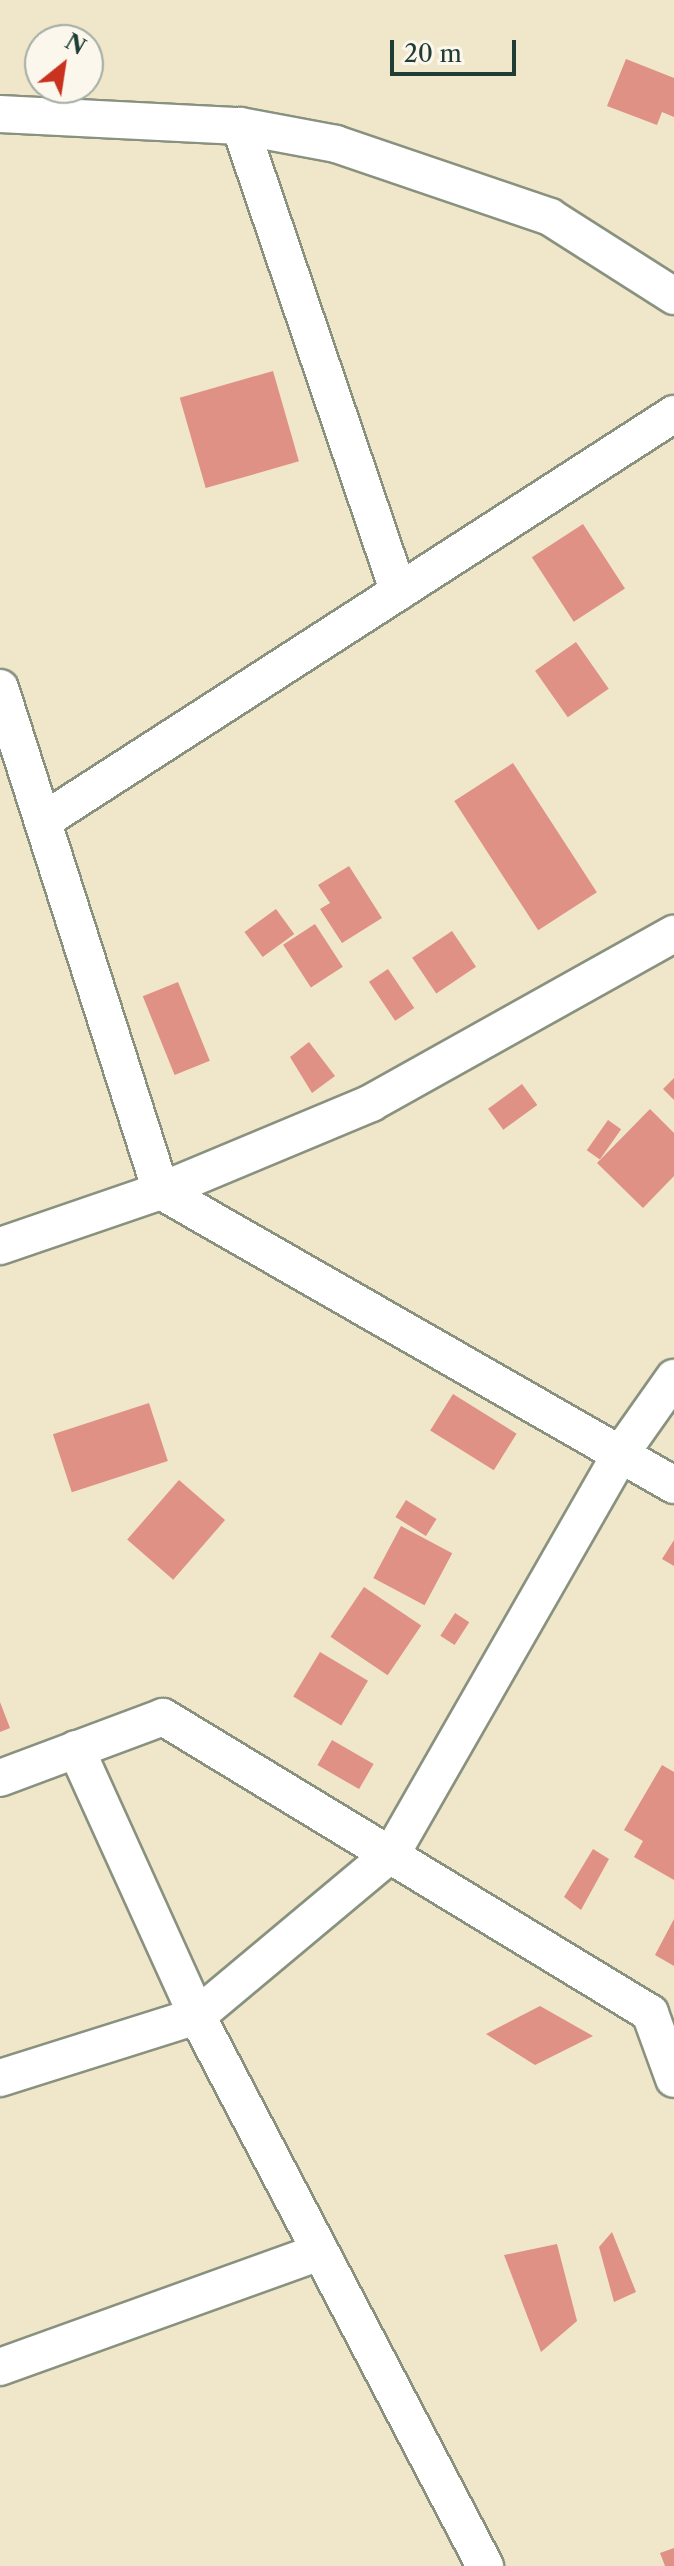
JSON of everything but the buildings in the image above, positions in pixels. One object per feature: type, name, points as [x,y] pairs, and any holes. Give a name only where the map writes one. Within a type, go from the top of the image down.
[{"type":"street","points":[[0,114],[240,126],[336,144],[550,217],[674,296]]},
{"type":"street","points":[[240,126],[399,592]]},
{"type":"street","points":[[43,821],[674,414]]},
{"type":"street","points":[[0,688],[161,1191],[674,1485]]},
{"type":"street","points":[[0,1246],[161,1191],[371,1103],[674,934]]},
{"type":"street","points":[[0,2078],[197,2016],[392,1853],[621,1453],[674,1378]]},
{"type":"street","points":[[0,1778],[163,1717],[392,1853],[650,2013],[674,2079]]},
{"type":"street","points":[[76,1749],[197,2016],[485,2566]]},
{"type":"street","points":[[0,2367],[320,2252]]}]
